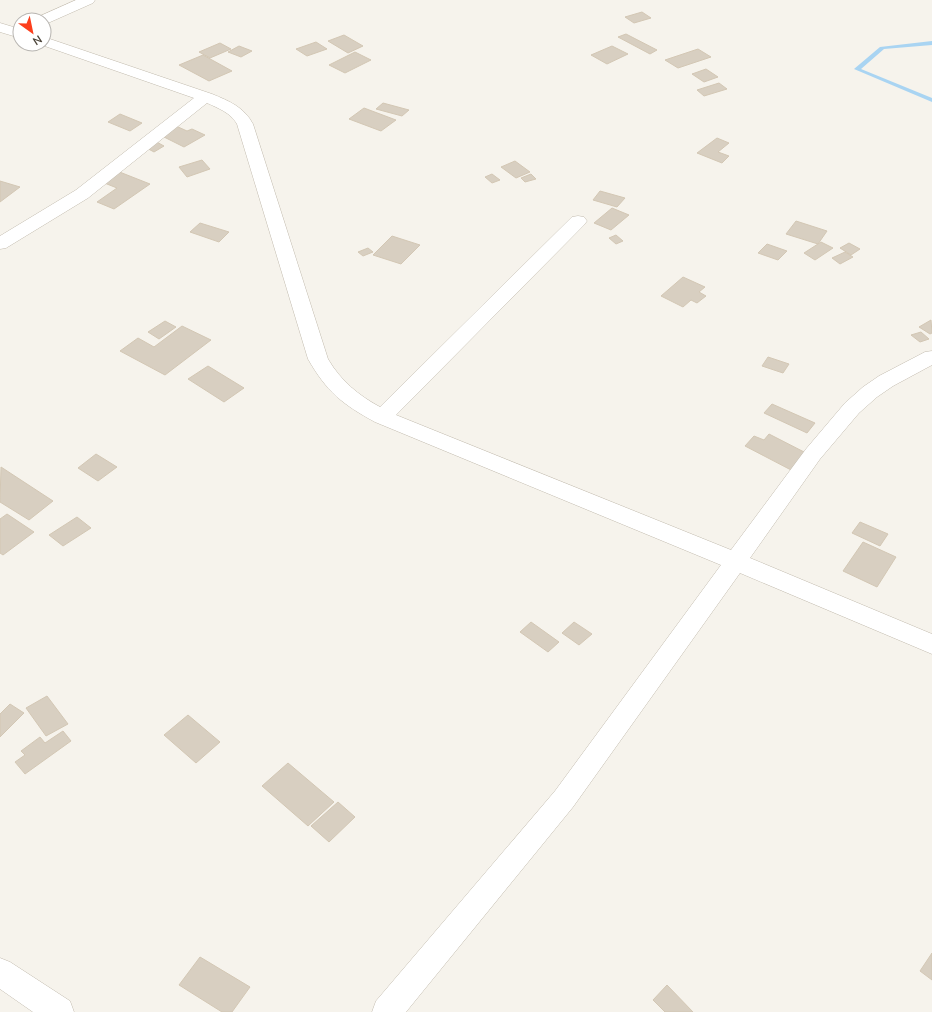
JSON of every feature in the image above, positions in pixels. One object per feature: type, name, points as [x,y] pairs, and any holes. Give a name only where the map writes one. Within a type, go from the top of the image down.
[{"type":"street","points":[[52,16],[88,0]]},
{"type":"street","points":[[0,27],[12,30]]},
{"type":"street","points":[[52,44],[205,98],[238,113],[246,124],[318,359],[326,375],[351,401],[382,417],[932,644]]},
{"type":"street","points":[[0,244],[82,194],[205,98]]},
{"type":"street","points":[[382,417],[578,221]]},
{"type":"street","points":[[387,1012],[564,799],[813,454],[862,399],[879,385],[932,357]]},
{"type":"street","points":[[0,972],[56,1011]]},
{"type":"building","points":[[642,12],[651,18],[634,23],[625,17]]},
{"type":"building","points":[[626,34],[657,50],[650,54],[618,37]]},
{"type":"building","points":[[344,35],[363,46],[348,53],[328,41]]},
{"type":"building","points":[[316,42],[327,49],[307,56],[296,49]]},
{"type":"building","points":[[220,43],[231,49],[210,58],[199,52]]},
{"type":"building","points":[[239,46],[252,51],[241,57],[228,52]]},
{"type":"building","points":[[612,46],[628,54],[607,64],[591,55]]},
{"type":"building","points":[[698,49],[711,57],[678,68],[665,60]]},
{"type":"building","points":[[355,52],[371,60],[345,73],[329,65]]},
{"type":"building","points":[[203,55],[232,71],[209,81],[179,65]]},
{"type":"building","points":[[706,69],[718,77],[704,82],[692,74]]},
{"type":"building","points":[[719,83],[727,89],[704,96],[697,90]]},
{"type":"building","points":[[383,103],[409,110],[402,116],[376,109]]},
{"type":"building","points":[[364,108],[396,120],[381,131],[349,119]]},
{"type":"building","points":[[120,114],[142,123],[130,131],[108,122]]},
{"type":"building","points":[[176,126],[187,131],[192,129],[205,135],[184,147],[160,135]]},
{"type":"building","points":[[717,138],[729,143],[718,152],[729,156],[722,163],[697,153]]},
{"type":"building","points":[[153,140],[164,146],[154,152],[143,146]]},
{"type":"building","points":[[202,160],[210,169],[187,177],[179,167]]},
{"type":"building","points":[[515,161],[530,172],[516,178],[501,167]]},
{"type":"building","points":[[117,171],[150,184],[114,209],[97,202],[117,188],[102,182]]},
{"type":"building","points":[[492,174],[500,180],[492,183],[485,177]]},
{"type":"building","points":[[531,174],[536,179],[525,182],[521,178]]},
{"type":"building","points":[[0,181],[20,187],[0,202]]},
{"type":"building","points":[[600,191],[625,198],[617,207],[593,200]]},
{"type":"building","points":[[612,208],[629,215],[611,230],[594,223]]},
{"type":"building","points":[[796,221],[827,231],[818,244],[786,234]]},
{"type":"building","points":[[200,223],[229,232],[219,242],[190,232]]},
{"type":"building","points":[[616,235],[623,241],[616,244],[609,238]]},
{"type":"building","points":[[392,236],[420,245],[401,264],[373,255]]},
{"type":"building","points":[[821,242],[833,248],[815,260],[804,253]]},
{"type":"building","points":[[849,243],[860,249],[851,255],[840,248]]},
{"type":"building","points":[[767,244],[787,251],[778,260],[758,253]]},
{"type":"building","points":[[368,248],[373,252],[363,256],[358,252]]},
{"type":"building","points":[[845,252],[853,257],[840,264],[832,258]]},
{"type":"building","points":[[683,277],[705,287],[699,292],[706,296],[697,303],[691,300],[683,307],[661,296]]},
{"type":"building","points":[[931,320],[932,333],[930,334],[919,327]]},
{"type":"building","points":[[165,321],[176,327],[159,339],[148,332]]},
{"type":"building","points":[[182,326],[211,340],[165,375],[120,351],[138,338],[154,347]]},
{"type":"building","points":[[921,332],[929,339],[920,342],[911,335]]},
{"type":"building","points":[[768,357],[789,364],[783,373],[762,366]]},
{"type":"building","points":[[208,366],[244,388],[224,402],[188,379]]},
{"type":"building","points":[[772,404],[815,423],[807,433],[764,413]]},
{"type":"building","points":[[769,434],[808,454],[793,471],[745,446],[754,436],[764,440]]},
{"type":"building","points":[[96,454],[117,467],[98,481],[78,468]]},
{"type":"building","points":[[1,467],[53,501],[29,520],[0,502]]},
{"type":"building","points":[[7,514],[34,532],[3,555],[0,553],[0,519]]},
{"type":"building","points":[[77,517],[91,528],[63,546],[49,535]]},
{"type":"building","points":[[860,522],[888,534],[880,546],[852,533]]},
{"type":"building","points":[[863,542],[896,557],[877,587],[843,571]]},
{"type":"building","points":[[531,622],[559,642],[548,652],[520,632]]},
{"type":"building","points":[[574,622],[592,634],[579,645],[562,633]]},
{"type":"building","points":[[47,696],[68,724],[46,736],[26,708]]},
{"type":"building","points":[[10,704],[24,713],[0,737],[0,714]]},
{"type":"building","points":[[188,715],[220,742],[196,763],[164,735]]},
{"type":"building","points":[[63,731],[71,741],[25,774],[15,762],[25,755],[21,751],[40,737],[45,743]]},
{"type":"building","points":[[288,763],[334,802],[308,826],[262,786]]},
{"type":"building","points":[[338,802],[355,817],[329,842],[311,826]]},
{"type":"building","points":[[932,953],[932,980],[920,971]]},
{"type":"building","points":[[200,957],[250,987],[232,1012],[222,1012],[179,985]]},
{"type":"building","points":[[667,985],[693,1012],[665,1012],[653,1000]]},
{"type":"waterway","points":[[932,43],[882,48],[857,69],[932,100]]}]
